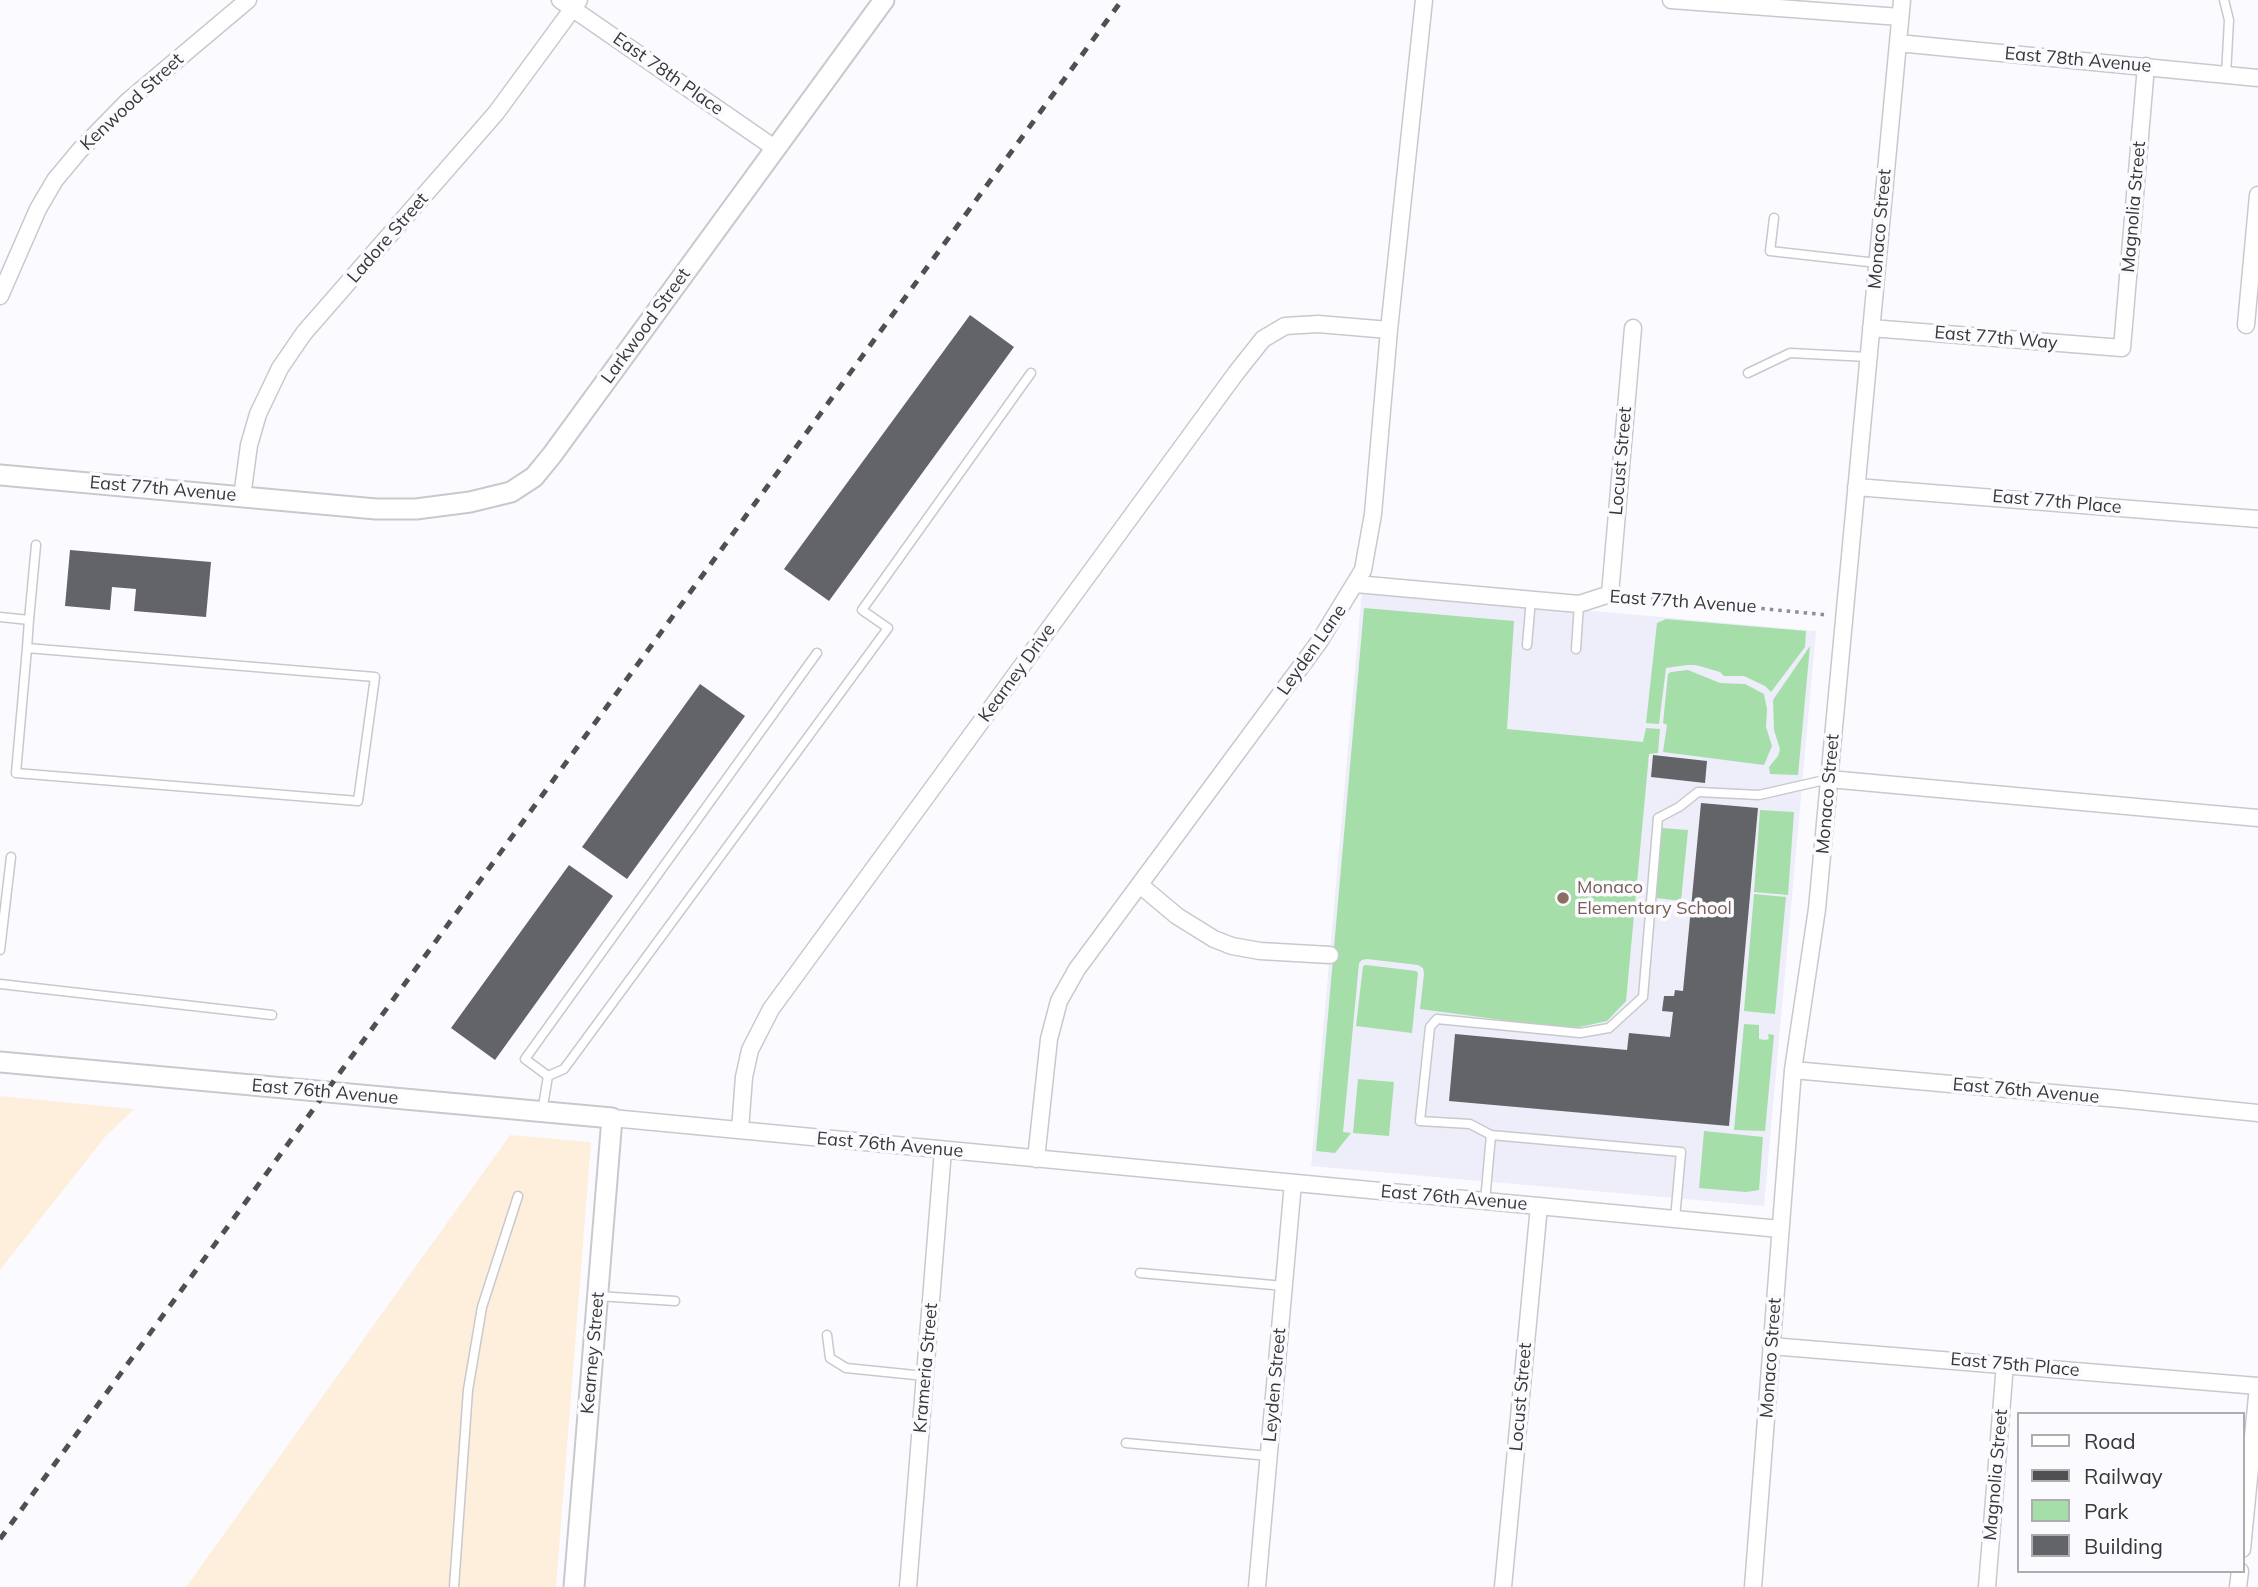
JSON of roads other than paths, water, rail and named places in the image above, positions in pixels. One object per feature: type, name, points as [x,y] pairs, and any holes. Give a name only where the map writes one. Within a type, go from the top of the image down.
[{"type":"street","name":"Kenwood Street","points":[[0,296],[38,209],[55,180],[80,150],[128,101],[248,0]]},
{"type":"street","name":"Larkwood Street","points":[[326,504],[376,509],[416,509],[511,492],[534,477],[884,0]]},
{"type":"street","name":"Leyden Lane","points":[[1036,1158],[1049,1040],[1059,1001],[1077,969],[1312,652],[1356,584],[1366,560],[1373,514],[1389,330],[1424,0]]},
{"type":"street","points":[[1671,0],[1901,8]]},
{"type":"street","name":"East 78th Place","points":[[570,3],[776,149]]},
{"type":"street","name":"Ladore Street","points":[[242,496],[247,457],[258,414],[280,368],[304,333],[496,113],[570,3]]},
{"type":"street","name":"Monaco Street","points":[[1753,1587],[1793,1070],[1817,909],[1901,8]]},
{"type":"street","name":"East 78th Avenue","points":[[1898,43],[2258,78]]},
{"type":"street","name":"Magnolia Street","points":[[2122,348],[2146,66]]},
{"type":"street","points":[[2246,326],[2258,195]]},
{"type":"street","name":"Kearney Drive","points":[[740,1130],[744,1077],[750,1050],[771,1009],[1236,373],[1264,339],[1285,326],[1318,324],[1389,330]]},
{"type":"street","name":"Locust Street","points":[[1610,594],[1633,328]]},
{"type":"street","name":"East 77th Way","points":[[1871,328],[2122,348]]},
{"type":"street","name":"East 77th Avenue","points":[[0,475],[326,504]]},
{"type":"street","name":"East 77th Place","points":[[1856,487],[2258,519]]},
{"type":"street","name":"East 77th Avenue","points":[[1356,584],[1579,604],[1610,594]]},
{"type":"street","points":[[1829,779],[2258,818]]},
{"type":"street","points":[[1140,886],[1177,916],[1214,939],[1232,946],[1260,951],[1330,955]]},
{"type":"street","name":"East 76th Avenue","points":[[0,1062],[1780,1229]]},
{"type":"street","name":"East 76th Avenue","points":[[1793,1070],[2258,1113]]},
{"type":"street","name":"Kearney Street","points":[[574,1587],[612,1118]]},
{"type":"street","name":"Krameria Street","points":[[908,1587],[943,1150]]},
{"type":"street","name":"Leyden Street","points":[[1257,1587],[1293,1183]]},
{"type":"street","name":"Locust Street","points":[[1503,1587],[1539,1206]]},
{"type":"street","name":"East 75th Place","points":[[1771,1346],[2258,1386]]},
{"type":"street","name":"Magnolia Street","points":[[1987,1587],[2005,1364]]},
{"type":"street","points":[[2244,1529],[2258,1386]]},
{"type":"lane","points":[[2224,0],[2229,20],[2226,75]]},
{"type":"lane","points":[[1774,218],[1770,251],[1877,263]]},
{"type":"lane","points":[[1748,373],[1790,353],[1868,357]]},
{"type":"lane","points":[[548,1076],[564,1069],[888,628],[862,610],[1031,373]]},
{"type":"lane","points":[[27,648],[375,677],[358,801],[16,773],[36,545]]},
{"type":"lane","points":[[1527,645],[1531,599]]},
{"type":"lane","points":[[1576,649],[1579,604]]},
{"type":"lane","points":[[0,617],[29,620]]},
{"type":"lane","points":[[548,1076],[525,1059],[817,653]]},
{"type":"lane","points":[[1675,1219],[1681,1152],[1491,1135],[1470,1124],[1420,1121],[1430,1027],[1437,1019],[1580,1033],[1609,1028],[1643,997],[1658,818],[1679,807],[1698,792],[1759,795],[1829,779]]},
{"type":"lane","points":[[0,950],[11,857]]},
{"type":"lane","points":[[0,984],[272,1015]]},
{"type":"lane","points":[[542,1112],[548,1076]]},
{"type":"lane","points":[[1485,1201],[1491,1135]]},
{"type":"lane","points":[[454,1587],[468,1390],[482,1307],[518,1196]]},
{"type":"lane","points":[[1140,1273],[1284,1286]]},
{"type":"lane","points":[[598,1296],[675,1301]]},
{"type":"lane","points":[[827,1335],[830,1358],[846,1368],[925,1376]]},
{"type":"lane","points":[[1126,1443],[1269,1457]]},
{"type":"railway","points":[[0,1539],[1122,0]]},
{"type":"place","name":"Monaco Elementary School","points":[[1563,898]]}]
